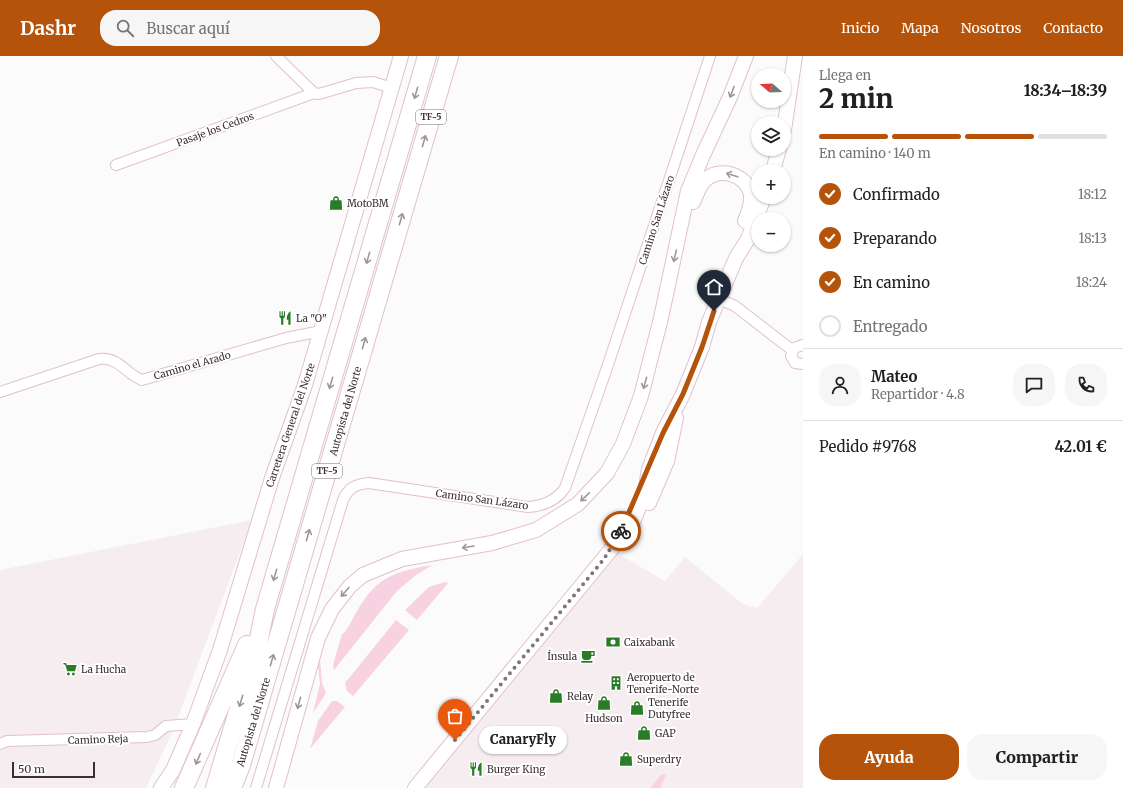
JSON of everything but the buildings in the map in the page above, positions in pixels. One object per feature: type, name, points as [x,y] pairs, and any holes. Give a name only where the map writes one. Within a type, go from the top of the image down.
[{"type":"highway","name":"Autopista del Norte","points":[[215,788],[257,648],[265,609],[427,56]]},
{"type":"highway","name":"Autopista del Norte","points":[[232,788],[241,765],[449,56]]},
{"type":"highway","points":[[184,788],[265,609]]},
{"type":"highway","points":[[239,788],[241,765]]},
{"type":"main road","name":"Carretera General del Norte","points":[[161,788],[173,770],[193,724],[220,650],[272,478],[305,386],[401,56]]},
{"type":"main road","points":[[276,788],[318,638],[332,609],[350,586],[363,575],[402,559],[492,543],[514,538],[536,530],[578,504],[607,472],[623,444],[641,396],[655,343],[684,208],[693,178],[730,97],[746,56]]},
{"type":"main road","points":[[786,116],[795,56]]},
{"type":"main road","points":[[683,218],[700,186],[708,178],[725,173],[740,178],[747,185],[751,201],[748,214],[739,235],[736,258]]},
{"type":"main road","points":[[614,548],[626,538],[640,522],[667,461],[683,394],[718,299],[736,258],[748,238],[761,204]]},
{"type":"main road","points":[[604,559],[624,527],[663,433],[683,394]]},
{"type":"main road","points":[[415,788],[614,548],[636,518],[645,493],[648,469]]},
{"type":"street","points":[[276,56],[314,93]]},
{"type":"street","name":"Camino San Lázaro","points":[[256,788],[343,500],[350,489],[361,484],[369,483],[528,507],[550,502],[561,494],[609,362],[710,56]]},
{"type":"street","name":"Pasaje los Cedros","points":[[116,165],[314,93],[319,94],[356,83],[373,82],[392,88]]},
{"type":"street","points":[[718,299],[735,306],[792,350]]},
{"type":"street","name":"Camino el Arado","points":[[0,392],[99,359],[108,358],[116,361],[142,380],[286,338],[321,331]]},
{"type":"street","points":[[803,345],[796,346],[792,350],[791,356],[793,361],[798,364],[803,364]]},
{"type":"street","name":"Camino Reja","points":[[0,744],[7,741],[147,737],[156,735],[166,726],[193,724]]},
{"type":"shaded area","points":[[252,520],[172,733],[146,788],[0,788],[0,570]]},
{"type":"shaded area","points":[[608,548],[665,581],[685,557],[743,604],[757,608],[803,554],[803,788],[409,788]]},
{"type":"shaded area","points":[[432,565],[416,575],[397,591],[334,670],[333,665],[342,634],[345,632],[363,601],[371,591],[387,578],[396,574],[406,570]]},
{"type":"shaded area","points":[[445,582],[448,583],[417,620],[405,610],[429,587]]},
{"type":"shaded area","points":[[396,620],[409,630],[353,696],[347,691],[345,683]]},
{"type":"shaded area","points":[[320,658],[322,683],[326,693],[313,713],[320,684],[318,666]]},
{"type":"shaded area","points":[[332,701],[337,701],[345,707],[310,749],[318,721]]},
{"type":"shaded area","points":[[662,774],[666,775],[660,788],[650,788]]},
{"type":"way so far","points":[[455,740],[604,559],[621,531]]},
{"type":"place","name":"MotoBM","points":[[336,203]]},
{"type":"place","name":"La \"O\"","points":[[285,318]]},
{"type":"place","name":"Caixabank","points":[[613,642]]},
{"type":"place","name":"Ínsula","points":[[588,656]]},
{"type":"place","name":"La Hucha","points":[[70,669]]},
{"type":"place","name":"Aeropuerto de Tenerife-Norte","points":[[616,683]]},
{"type":"place","name":"Relay","points":[[556,696]]},
{"type":"place","name":"Hudson","points":[[604,703]]},
{"type":"place","name":"Tenerife Dutyfree","points":[[637,708]]},
{"type":"place","name":"GAP","points":[[644,733]]},
{"type":"place","name":"CanaryFly","points":[[455,740]]},
{"type":"place","name":"Superdry","points":[[626,759]]},
{"type":"place","name":"Burger King","points":[[476,769]]},
{"type":"route","points":[[621,531],[663,433],[683,394],[702,347],[709,322],[714,311]]}]
